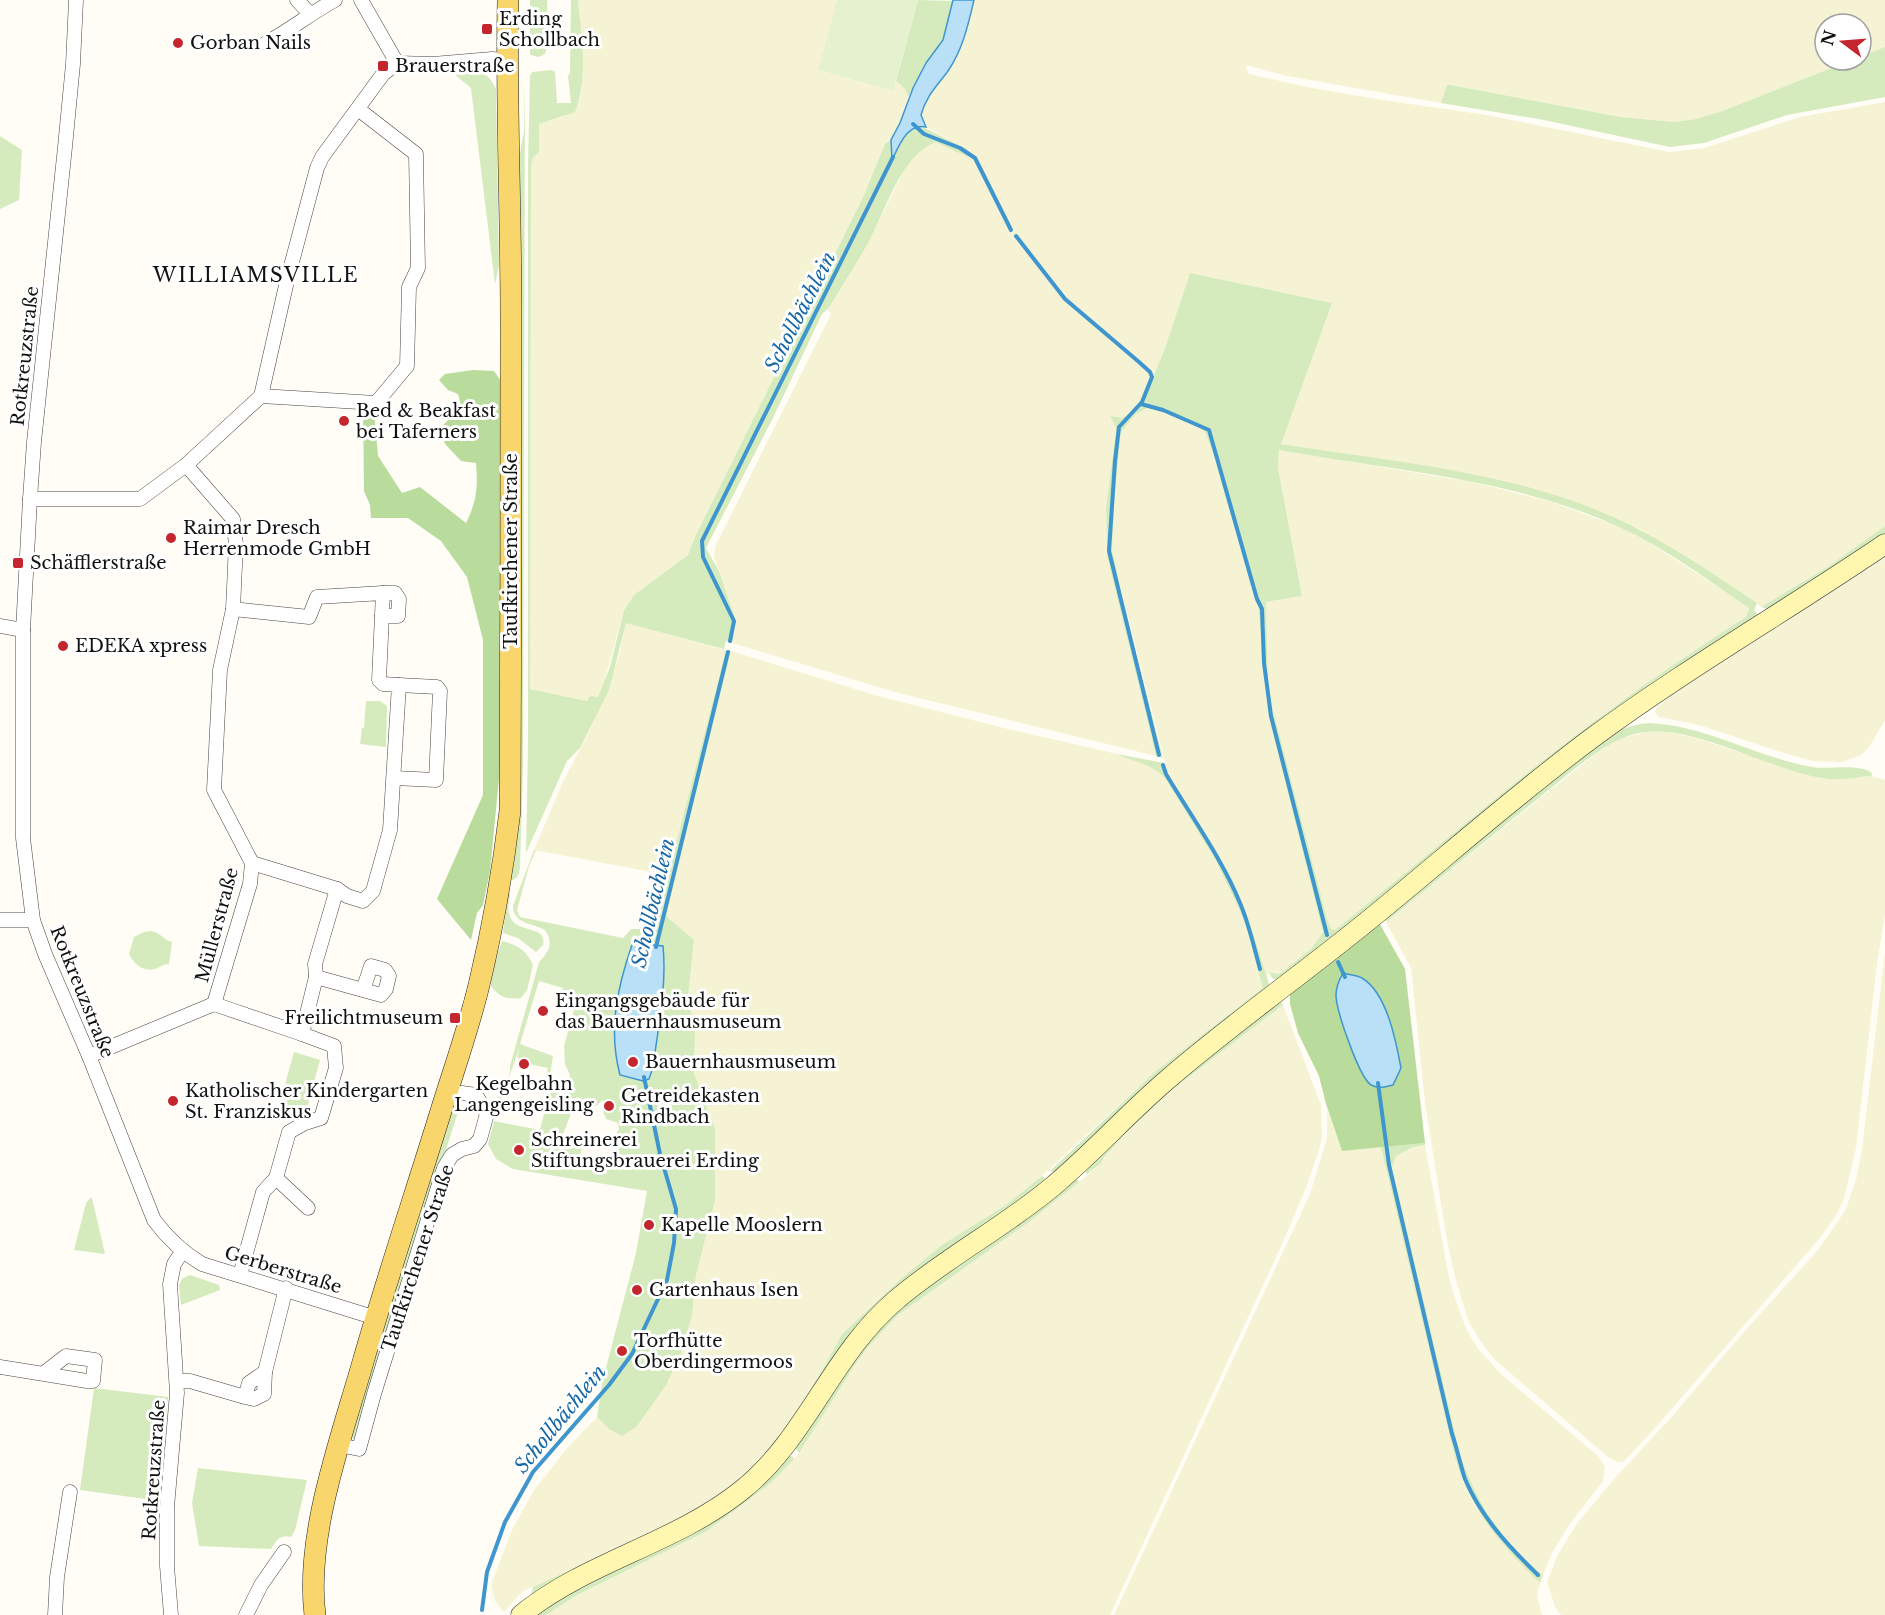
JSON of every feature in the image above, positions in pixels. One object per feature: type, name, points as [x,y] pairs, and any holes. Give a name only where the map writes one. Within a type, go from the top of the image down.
[{"type":"main road","name":"Taufkirchener Straße","points":[[315,1615],[313,1577],[317,1540],[339,1445],[479,987],[499,893],[510,811],[512,402],[508,0]]},
{"type":"main road","points":[[521,1615],[567,1585],[676,1533],[742,1490],[791,1439],[851,1348],[894,1301],[1038,1198],[1190,1060],[1377,913],[1567,757],[1683,673],[1885,544]]},
{"type":"street","name":"Rotkreuzstraße","points":[[76,0],[66,147],[34,442],[30,499],[23,630],[23,838],[33,920],[45,954],[89,1056],[154,1220],[182,1252],[174,1264],[170,1284],[177,1381],[167,1507],[166,1566],[171,1615]]},
{"type":"street","points":[[297,0],[310,14]]},
{"type":"street","points":[[266,43],[335,0]]},
{"type":"street","points":[[361,0],[397,63]]},
{"type":"street","points":[[30,499],[140,498],[186,465],[261,396],[287,281],[317,168],[322,157],[383,74],[397,63],[508,60]]},
{"type":"street","points":[[261,396],[376,403],[407,366],[409,287],[418,268],[416,154],[358,109]]},
{"type":"street","name":"Müllerstraße","points":[[89,1056],[214,1004],[250,884],[252,863],[214,790],[220,670],[233,609],[236,544],[233,519],[186,465]]},
{"type":"street","points":[[233,609],[309,617],[317,597],[383,593],[379,680],[383,684],[437,687],[441,691],[436,780],[394,778],[399,685]]},
{"type":"street","points":[[0,626],[23,630]]},
{"type":"street","name":"Müllerstraße","points":[[252,863],[363,901],[373,891],[390,830],[394,778]]},
{"type":"street","points":[[302,1034],[316,977],[315,964],[336,890]]},
{"type":"street","points":[[0,920],[33,920]]},
{"type":"street","points":[[316,977],[363,990]]},
{"type":"street","points":[[214,1004],[334,1046],[336,1068],[321,1118],[305,1123],[289,1132],[276,1178],[263,1192],[240,1275]]},
{"type":"street","name":"Taufkirchener Straße","points":[[339,1445],[359,1449],[444,1168],[452,1155],[474,1146],[487,1114],[476,1095],[462,1093],[446,1095]]},
{"type":"street","points":[[276,1178],[308,1208]]},
{"type":"street","name":"Gerberstraße","points":[[182,1252],[202,1264],[286,1288],[376,1318]]},
{"type":"street","points":[[177,1381],[190,1381],[254,1399],[264,1394],[265,1372],[286,1288]]},
{"type":"street","points":[[0,1367],[44,1373]]},
{"type":"street","points":[[54,1615],[57,1577],[70,1492]]},
{"type":"street","points":[[246,1615],[261,1585],[284,1552]]},
{"type":"shaded area","points":[[578,0],[837,0],[818,70],[892,91],[896,81],[905,89],[908,97],[900,123],[891,140],[885,145],[864,195],[688,555],[634,595],[624,609],[603,686],[598,697],[590,696],[587,701],[530,689],[531,165],[533,158],[539,152],[539,124],[565,116],[580,100],[583,74]]},
{"type":"shaded area","points":[[974,0],[1885,0],[1885,47],[1873,52],[1873,12],[1813,12],[1813,72],[1821,72],[1722,111],[1696,119],[1674,122],[1620,117],[1451,85],[1447,86],[1441,103],[1287,76],[1245,65],[1249,74],[1307,87],[1487,115],[1669,152],[1704,148],[1800,117],[1885,102],[1885,526],[1829,566],[1761,607],[1684,555],[1640,529],[1590,507],[1529,488],[1467,473],[1280,444],[1332,303],[1190,273],[1165,348],[1146,395],[1123,418],[1111,417],[1116,431],[1106,508],[1107,556],[1156,756],[895,692],[732,643],[736,621],[714,557],[715,547],[831,314],[828,309],[868,243],[906,166],[925,146],[935,141],[975,160],[1002,216],[1012,229],[976,157],[965,148],[926,127],[921,115],[931,90],[948,71],[964,40]]},
{"type":"shaded area","points":[[1147,408],[1197,426],[1205,432],[1251,586],[1258,602],[1268,714],[1323,932],[1311,949],[1282,972],[1278,974],[1269,972],[1265,978],[1248,918],[1232,879],[1168,774],[1116,571],[1112,549],[1112,530],[1121,432],[1136,414]]},
{"type":"shaded area","points":[[1279,450],[1472,482],[1552,502],[1620,527],[1642,538],[1749,607],[1746,617],[1609,710],[1335,930],[1331,929],[1268,685],[1266,602],[1302,596],[1278,468]]},
{"type":"shaded area","points":[[1885,558],[1885,720],[1869,747],[1861,755],[1842,762],[1813,761],[1699,725],[1659,717],[1655,713],[1656,708],[1687,683]]},
{"type":"shaded area","points":[[626,622],[726,650],[668,875],[534,850],[563,782],[589,732],[619,656]]},
{"type":"shaded area","points":[[731,651],[878,696],[1117,754],[1156,769],[1165,778],[1228,883],[1246,925],[1264,988],[1156,1071],[1033,1184],[1006,1205],[942,1245],[879,1299],[842,1334],[819,1376],[782,1434],[738,1481],[683,1518],[523,1591],[504,1612],[495,1601],[491,1584],[512,1530],[534,1490],[569,1446],[597,1417],[609,1429],[692,1315],[696,1275],[715,1201],[715,1129],[694,1073],[695,1031],[688,997],[694,940],[666,916]]},
{"type":"shaded area","points":[[1646,732],[1668,732],[1696,738],[1805,774],[1831,779],[1872,776],[1885,780],[1885,915],[1877,964],[1856,1148],[1844,1199],[1834,1219],[1819,1239],[1655,1428],[1623,1462],[1617,1462],[1609,1458],[1493,1358],[1468,1320],[1455,1277],[1446,1235],[1425,1103],[1411,968],[1386,922],[1604,747],[1621,738]]},
{"type":"shaded area","points":[[1885,951],[1885,1615],[1561,1615],[1555,1607],[1547,1582],[1557,1556],[1576,1525],[1818,1250],[1845,1211],[1856,1180],[1862,1150]]},
{"type":"shaded area","points":[[1283,1005],[1321,1105],[1322,1137],[1319,1150],[1283,1242],[1110,1615],[546,1615],[577,1595],[707,1531],[771,1483],[799,1453],[867,1348],[898,1315],[1029,1222],[1079,1182],[1101,1163],[1103,1157],[1126,1133],[1174,1088]]},
{"type":"shaded area","points":[[1327,1109],[1342,1151],[1381,1147],[1462,1479],[1474,1505],[1501,1542],[1540,1583],[1537,1595],[1542,1615],[1114,1615],[1310,1194],[1327,1138]]},
{"type":"shaded area","points":[[1425,1145],[1448,1273],[1467,1331],[1479,1350],[1501,1374],[1598,1456],[1605,1467],[1603,1481],[1569,1525],[1552,1553],[1543,1575],[1516,1550],[1492,1522],[1476,1496],[1460,1454],[1392,1167],[1396,1156],[1403,1151]]},
{"type":"green space","points":[[530,0],[547,0],[548,42],[545,54],[539,57],[530,55]]},
{"type":"green space","points":[[571,0],[578,0],[582,42],[583,71],[579,99],[575,112],[539,124],[539,152],[533,158],[531,165],[530,689],[587,701],[590,696],[598,697],[610,667],[624,610],[634,595],[688,555],[864,195],[885,144],[891,140],[893,158],[907,135],[921,126],[965,148],[976,157],[1012,229],[1010,230],[975,160],[935,142],[912,160],[895,187],[867,245],[828,309],[822,314],[773,418],[706,548],[719,571],[736,621],[732,643],[726,641],[724,649],[626,623],[609,690],[580,748],[567,761],[526,853],[530,76],[532,72],[552,70],[555,72],[557,103],[571,103],[568,76],[570,73]]},
{"type":"green space","points":[[837,0],[918,0],[893,91],[818,70]]},
{"type":"green space","points":[[918,0],[954,1],[943,40],[925,63],[908,97],[905,89],[896,81]]},
{"type":"green space","points":[[1885,47],[1885,97],[1787,115],[1704,143],[1670,147],[1539,119],[1441,103],[1447,85],[1451,85],[1620,117],[1674,122],[1696,119],[1722,111],[1821,72],[1873,72],[1873,52]]},
{"type":"green space","points":[[449,70],[471,70],[482,73],[492,81],[496,89],[499,266],[495,284],[471,88]]},
{"type":"green space","points":[[525,81],[523,766],[520,867],[518,876],[509,881],[518,165],[524,131]]},
{"type":"green space","points":[[0,136],[22,150],[19,200],[0,209]]},
{"type":"green space","points":[[1190,273],[1332,303],[1281,444],[1448,469],[1570,500],[1629,524],[1685,556],[1757,603],[1754,610],[1760,617],[1289,975],[1277,980],[1272,978],[1269,972],[1278,974],[1282,972],[1311,949],[1323,932],[1268,714],[1258,603],[1251,586],[1213,453],[1205,432],[1197,426],[1147,408],[1136,414],[1121,432],[1112,549],[1125,611],[1163,758],[1156,756],[1107,556],[1106,508],[1116,431],[1110,416],[1123,418],[1146,395],[1165,348]],"holes":[[[1279,450],[1453,478],[1539,498],[1580,511],[1655,545],[1687,565],[1749,608],[1746,617],[1643,686],[1575,736],[1335,930],[1331,929],[1268,685],[1266,602],[1302,596],[1278,468]]]},
{"type":"green space","points":[[473,370],[494,371],[501,381],[503,738],[490,871],[483,905],[477,913],[471,940],[437,899],[483,795],[483,640],[467,577],[441,541],[408,518],[371,518],[370,505],[364,491],[363,408],[374,411],[378,456],[402,493],[420,487],[466,523],[476,494],[476,463],[461,461],[446,445],[438,431],[462,409],[458,394],[448,390],[439,380],[445,374]]},
{"type":"green space","points":[[1885,526],[1885,534],[1861,553],[1771,610],[1761,607],[1829,566]]},
{"type":"green space","points":[[726,650],[731,651],[666,916],[694,940],[688,997],[695,1031],[694,1073],[715,1129],[715,1201],[696,1275],[692,1315],[680,1356],[666,1385],[652,1405],[636,1427],[622,1436],[609,1429],[597,1417],[602,1383],[636,1253],[647,1191],[513,1169],[496,1159],[488,1144],[494,1121],[540,1130],[550,1090],[567,1088],[570,1075],[565,1064],[564,1046],[577,999],[561,994],[563,988],[539,981],[520,1044],[553,1056],[549,1082],[544,1082],[548,1068],[524,1063],[525,1060],[517,1058],[520,1046],[497,1111],[496,1105],[510,1072],[539,962],[548,951],[550,943],[545,930],[520,920],[514,912],[513,906],[534,850],[536,850],[529,866],[517,910],[520,917],[623,938],[631,929],[656,929]],"holes":[[[635,943],[656,944],[664,975],[653,1067],[649,1079],[614,1035],[620,988]],[[577,1097],[596,1106],[603,1100],[603,1112],[606,1119],[618,1123],[619,1129],[615,1135],[618,1145],[606,1174],[577,1164],[582,1149],[561,1140]]]},
{"type":"green space","points":[[366,701],[380,701],[387,706],[386,747],[360,744]]},
{"type":"green space","points":[[1650,723],[1691,730],[1791,762],[1819,768],[1865,769],[1871,772],[1872,776],[1830,779],[1807,775],[1705,740],[1680,734],[1656,731],[1634,734],[1612,743],[1578,766],[1386,922],[1385,913],[1614,731]]},
{"type":"green space","points":[[1117,754],[1164,763],[1168,774],[1232,879],[1248,918],[1270,987],[1079,1154],[1054,1172],[1050,1171],[1156,1071],[1263,988],[1246,925],[1236,902],[1215,859],[1165,778],[1148,766]]},
{"type":"green space","points":[[508,893],[510,893],[511,919],[517,925],[539,933],[543,937],[543,945],[536,952],[518,938],[503,933]]},
{"type":"green space","points":[[1377,919],[1405,969],[1425,1143],[1342,1151],[1319,1076],[1298,1033],[1290,1004],[1290,989]],"holes":[[[1372,986],[1386,1009],[1398,1052],[1349,1044],[1336,996]]]},
{"type":"green space","points":[[151,931],[172,942],[169,964],[151,970],[139,966],[129,954],[134,937]]},
{"type":"green space","points":[[502,941],[521,949],[533,965],[527,990],[521,998],[504,997],[491,986],[491,972]]},
{"type":"green space","points":[[1280,999],[1283,1005],[1174,1088],[1126,1133],[1101,1163],[1087,1174],[1084,1169],[1146,1106]]},
{"type":"green space","points":[[294,1052],[320,1060],[306,1112],[288,1119],[279,1106]]},
{"type":"green space","points":[[449,1107],[459,1109],[357,1439],[352,1438]]},
{"type":"green space","points":[[1425,1143],[1425,1145],[1411,1148],[1396,1156],[1392,1167],[1460,1454],[1483,1506],[1514,1548],[1543,1575],[1540,1583],[1488,1526],[1469,1494],[1455,1457],[1381,1147]]},
{"type":"green space","points":[[1042,1176],[1049,1181],[930,1264],[885,1301],[865,1321],[832,1363],[771,1451],[733,1489],[688,1519],[531,1595],[533,1587],[683,1518],[706,1505],[738,1481],[774,1444],[819,1376],[842,1334],[902,1278],[942,1245],[1006,1205]]},
{"type":"green space","points":[[1076,1178],[1079,1182],[1029,1222],[898,1315],[867,1348],[799,1453],[794,1446],[841,1373],[895,1309]]},
{"type":"green space","points":[[91,1197],[105,1254],[74,1250],[86,1203]]},
{"type":"green space","points":[[190,1275],[219,1285],[220,1290],[181,1305],[179,1285],[182,1279]]},
{"type":"green space","points":[[94,1388],[168,1397],[160,1501],[80,1490]]},
{"type":"green space","points":[[792,1456],[794,1459],[771,1483],[707,1531],[577,1595],[546,1615],[534,1615],[785,1457]]},
{"type":"green space","points":[[198,1468],[307,1480],[295,1530],[291,1537],[281,1537],[271,1549],[199,1546],[192,1503]]},
{"type":"water","points":[[953,0],[974,0],[961,45],[953,63],[923,108],[921,115],[926,127],[914,128],[909,132],[892,160],[891,140],[926,63],[943,40]]},
{"type":"water","points":[[635,943],[663,946],[664,961],[653,1067],[649,1079],[643,1081],[620,1075],[615,1042],[618,993],[632,945]]},
{"type":"water","points":[[1343,973],[1358,976],[1371,985],[1384,1006],[1393,1032],[1401,1068],[1393,1085],[1379,1087],[1371,1085],[1360,1070],[1337,1003],[1337,989]]},
{"type":"waterway","points":[[913,124],[924,134],[960,148],[975,158],[1011,230]]},
{"type":"waterway","name":"Schollbächlein","points":[[730,641],[734,621],[703,557],[702,541],[893,157]]},
{"type":"waterway","points":[[1016,236],[1065,299],[1139,362],[1152,377],[1142,402],[1119,427],[1109,551],[1159,755]]},
{"type":"waterway","points":[[1141,404],[1163,410],[1209,430],[1257,599],[1262,609],[1264,663],[1271,716],[1327,935]]},
{"type":"waterway","name":"Schollbächlein","points":[[656,947],[728,652]]},
{"type":"waterway","points":[[1163,765],[1166,774],[1215,853],[1232,886],[1246,919],[1260,969]]},
{"type":"waterway","points":[[1338,962],[1345,977]]},
{"type":"waterway","name":"Schollbächlein","points":[[482,1610],[487,1572],[505,1522],[533,1472],[609,1385],[632,1354],[667,1280],[674,1243],[676,1209],[660,1154],[644,1077]]},
{"type":"waterway","points":[[1378,1083],[1389,1165],[1452,1434],[1465,1479],[1487,1519],[1538,1575]]},
{"type":"place","name":"Erding Schollbach","points":[[487,29]]},
{"type":"place","name":"Gorban Nails","points":[[178,43]]},
{"type":"place","name":"Brauerstraße","points":[[383,66]]},
{"type":"place","name":"Bed & Beakfast bei Taferners","points":[[344,421]]},
{"type":"place","name":"Raimar Dresch Herrenmode GmbH","points":[[171,538]]},
{"type":"place","name":"Schäfflerstraße","points":[[18,563]]},
{"type":"place","name":"EDEKA xpress","points":[[63,646]]},
{"type":"place","name":"Eingangsgebäude für das Bauernhausmuseum","points":[[543,1011]]},
{"type":"place","name":"Freilichtmuseum","points":[[455,1018]]},
{"type":"place","name":"Bauernhausmuseum","points":[[633,1062]]},
{"type":"place","name":"Kegelbahn Langengeisling","points":[[524,1064]]},
{"type":"place","name":"Katholischer Kindergarten St. Franziskus","points":[[173,1101]]},
{"type":"place","name":"Getreidekasten Rindbach","points":[[609,1106]]},
{"type":"place","name":"Schreinerei Stiftungsbrauerei Erding","points":[[519,1150]]},
{"type":"place","name":"Kapelle Mooslern","points":[[649,1225]]},
{"type":"place","name":"Gartenhaus Isen","points":[[637,1290]]},
{"type":"place","name":"Torfhütte Oberdingermoos","points":[[622,1351]]},
{"type":"district","name":"WILLIAMSVILLE","points":[[256,275]]}]
